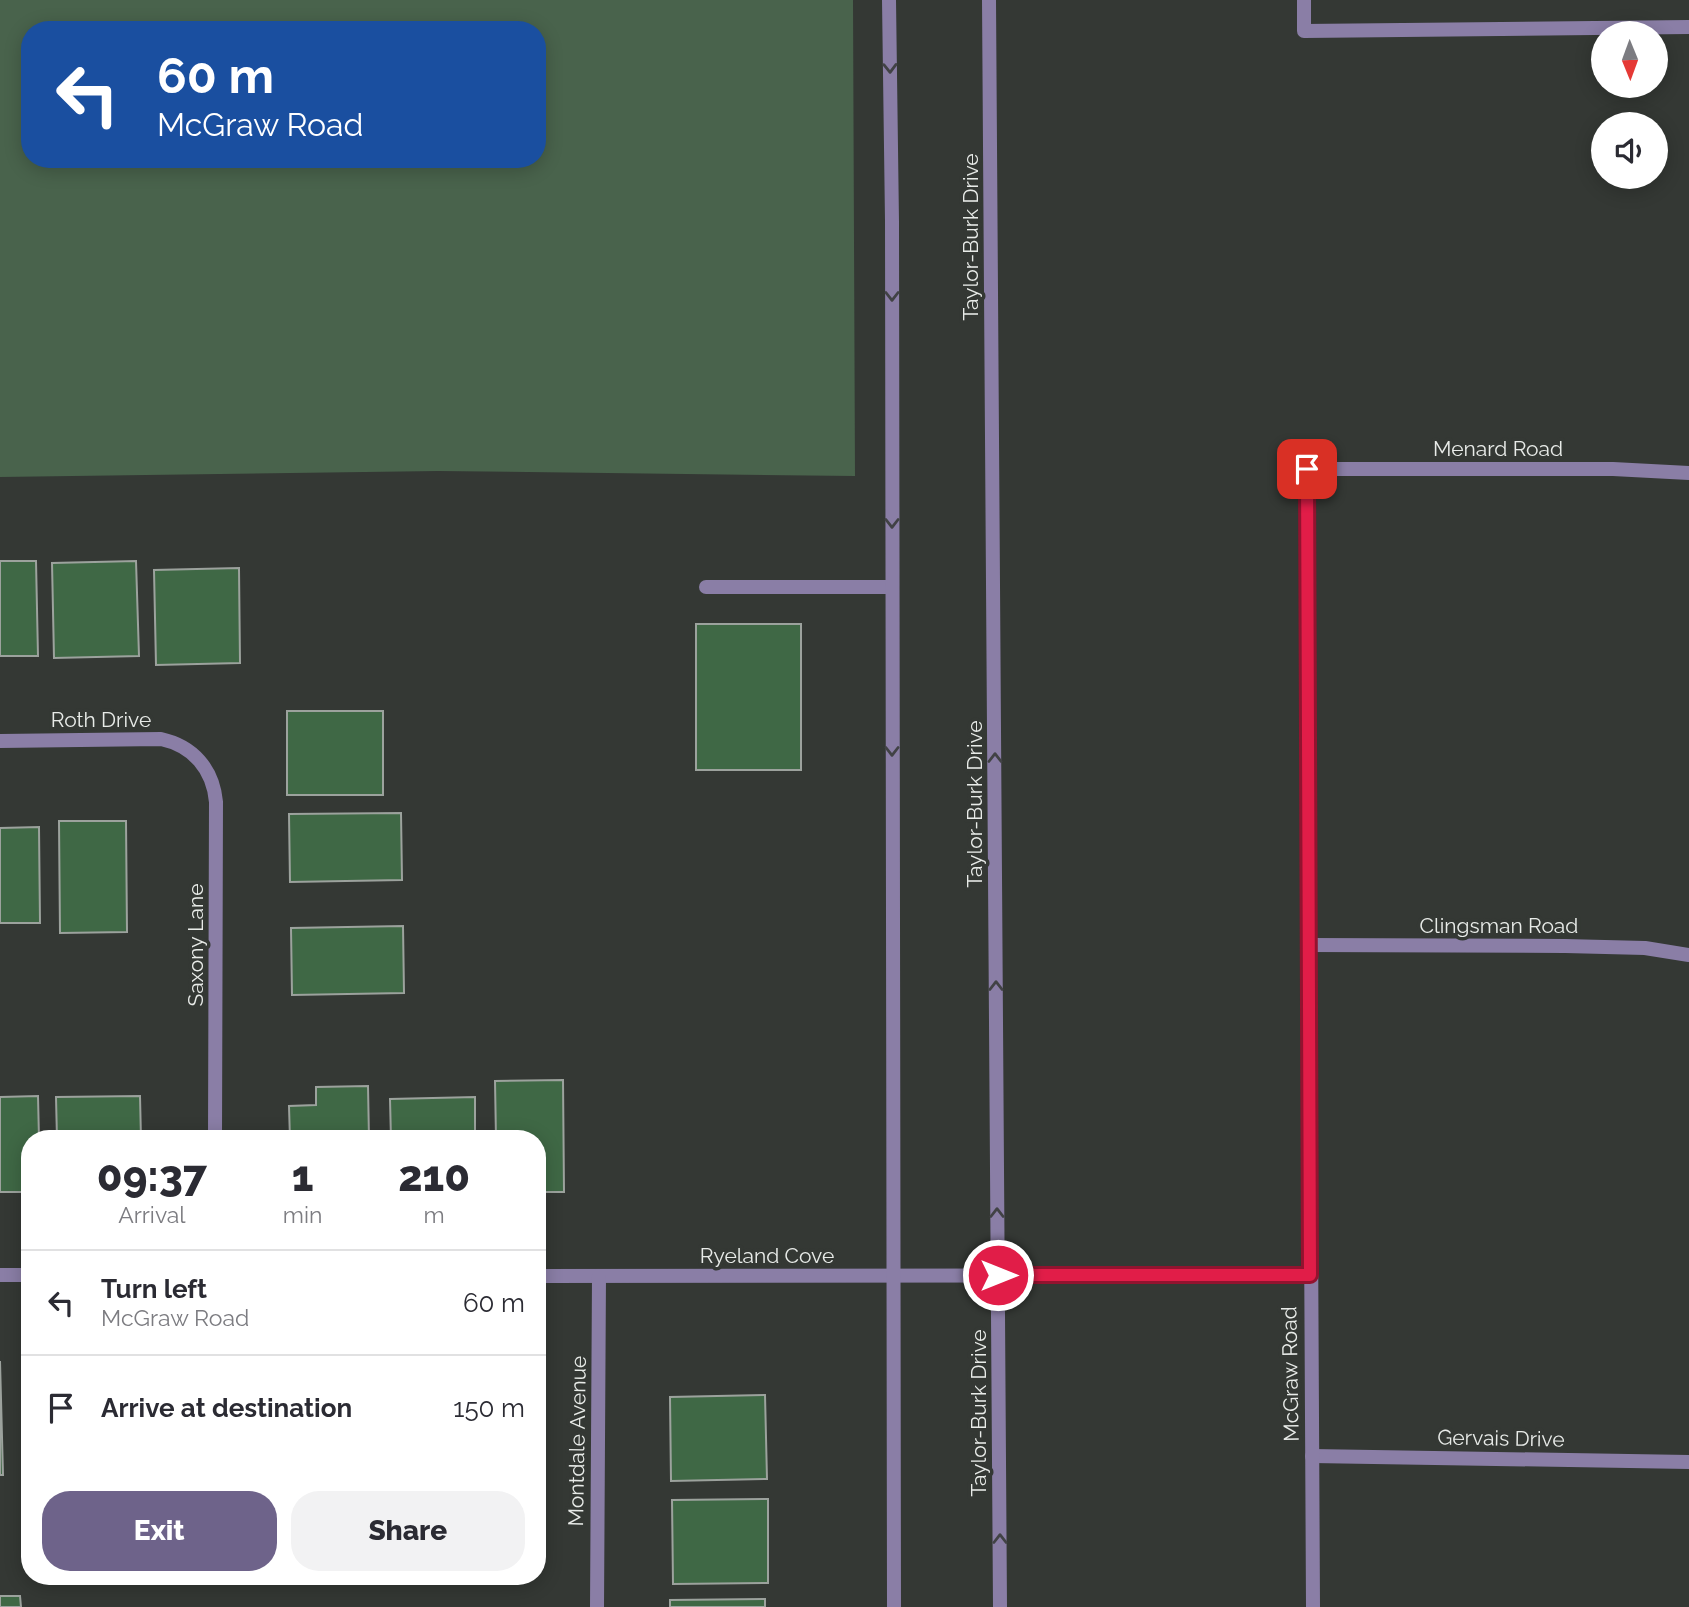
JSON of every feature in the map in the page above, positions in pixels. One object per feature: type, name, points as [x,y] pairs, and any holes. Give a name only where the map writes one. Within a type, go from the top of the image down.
[{"type":"street","points":[[889,0],[892,221],[894,1607]]},
{"type":"street","name":"Taylor-Burk Drive","points":[[989,0],[1000,1607]]},
{"type":"street","points":[[1304,0],[1304,31],[1689,27]]},
{"type":"street","name":"Menard Road","points":[[1307,469],[1613,469],[1689,473]]},
{"type":"street","name":"McGraw Road","points":[[1307,469],[1313,1607]]},
{"type":"street","points":[[706,587],[892,587]]},
{"type":"street","name":"Roth Drive","points":[[0,741],[150,738],[171,741],[197,757]]},
{"type":"street","name":"Saxony Lane","points":[[197,757],[212,782],[216,802],[215,1130]]},
{"type":"street","name":"Clingsman Road","points":[[1309,945],[1645,948],[1689,955]]},
{"type":"street","points":[[0,1275],[21,1275]]},
{"type":"street","name":"Ryeland Cove","points":[[546,1276],[1310,1275]]},
{"type":"street","name":"Montdale Avenue","points":[[597,1607],[599,1276]]},
{"type":"street","name":"Gervais Drive","points":[[1312,1456],[1689,1462]]},
{"type":"green space","points":[[0,0],[853,0],[855,476],[438,471],[0,477]]},
{"type":"building","points":[[0,561],[36,561],[38,656],[0,656]]},
{"type":"building","points":[[136,561],[139,656],[54,658],[52,563]]},
{"type":"building","points":[[239,568],[240,663],[156,665],[154,570]]},
{"type":"building","points":[[696,624],[801,624],[801,770],[696,770]]},
{"type":"building","points":[[287,711],[383,711],[383,795],[287,795]]},
{"type":"building","points":[[401,813],[402,880],[290,882],[289,814]]},
{"type":"building","points":[[59,821],[126,821],[127,932],[60,933]]},
{"type":"building","points":[[39,827],[40,923],[0,923],[0,828]]},
{"type":"building","points":[[403,926],[404,993],[292,995],[291,928]]},
{"type":"building","points":[[563,1080],[564,1192],[546,1192],[546,1130],[496,1130],[495,1081]]},
{"type":"building","points":[[368,1086],[369,1130],[290,1130],[289,1106],[316,1105],[316,1087]]},
{"type":"building","points":[[38,1096],[39,1130],[21,1130],[21,1192],[0,1192],[0,1097]]},
{"type":"building","points":[[140,1096],[141,1130],[57,1130],[56,1097]]},
{"type":"building","points":[[475,1097],[475,1130],[391,1130],[390,1099]]},
{"type":"building","points":[[0,1361],[3,1475],[0,1475]]},
{"type":"building","points":[[765,1395],[767,1479],[671,1481],[670,1397]]},
{"type":"building","points":[[768,1499],[768,1583],[673,1584],[672,1500]]},
{"type":"building","points":[[0,1596],[20,1596],[21,1607],[0,1607]]},
{"type":"building","points":[[765,1599],[765,1607],[670,1607],[670,1600]]},
{"type":"route","points":[[998,1275],[1310,1275],[1307,469]]}]
